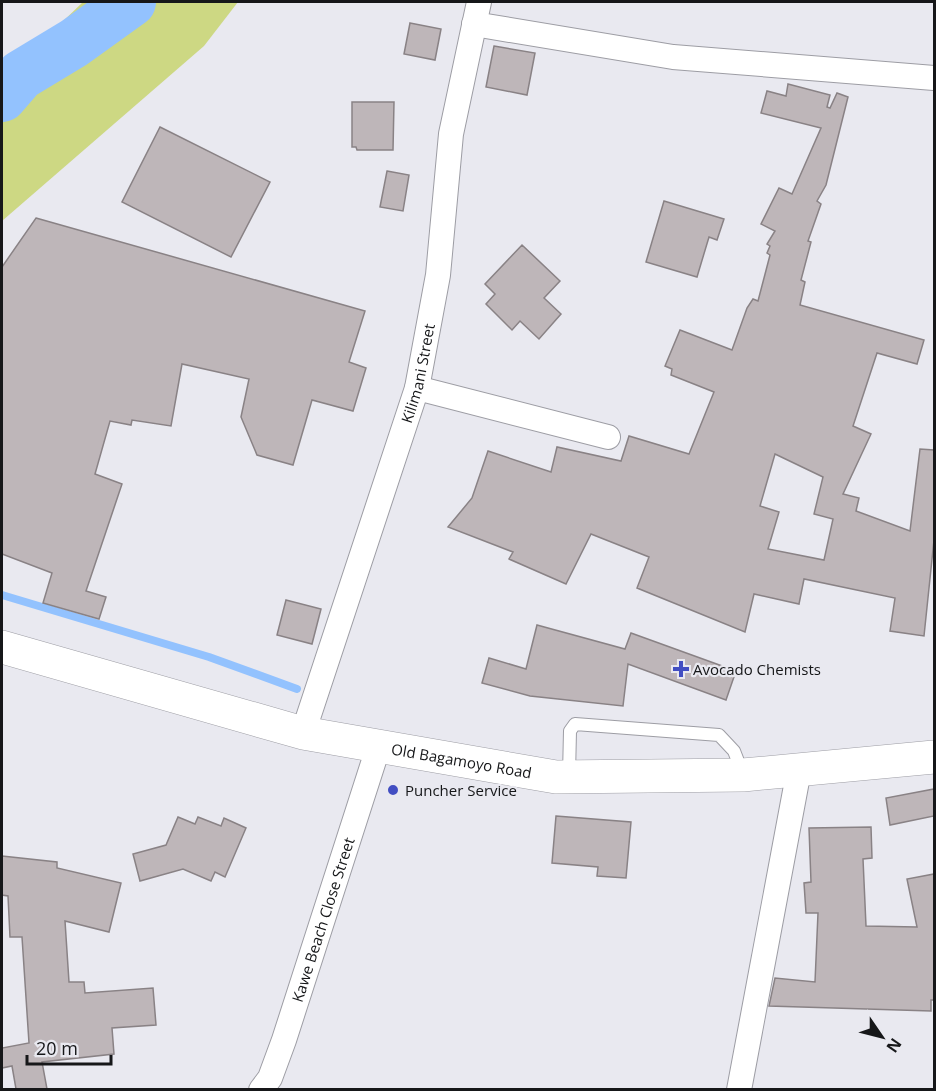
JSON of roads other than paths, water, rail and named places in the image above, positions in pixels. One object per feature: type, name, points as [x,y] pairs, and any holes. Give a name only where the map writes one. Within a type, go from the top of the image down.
[{"type":"main road","name":"Old Bagamoyo Road","points":[[2,646],[303,733],[378,748],[556,777],[743,775],[934,757]]},
{"type":"street","points":[[476,13],[673,57],[934,78]]},
{"type":"street","name":"Kilimani Street","points":[[303,733],[417,388],[438,275],[451,134],[476,13]]},
{"type":"street","points":[[417,388],[608,437]]},
{"type":"street","name":"Kawe Beach Close Street","points":[[261,1089],[270,1078],[284,1040],[378,748]]},
{"type":"street","points":[[739,1089],[799,770]]},
{"type":"lane","points":[[569,777],[570,731],[575,724],[719,735],[734,751],[743,775]]},
{"type":"waterway","points":[[2,97],[21,75],[74,43],[131,2]]},
{"type":"waterway","points":[[2,595],[209,657],[297,689]]},
{"type":"place","name":"Avocado Chemists","points":[[681,669]]},
{"type":"place","name":"Puncher Service","points":[[393,790]]}]
